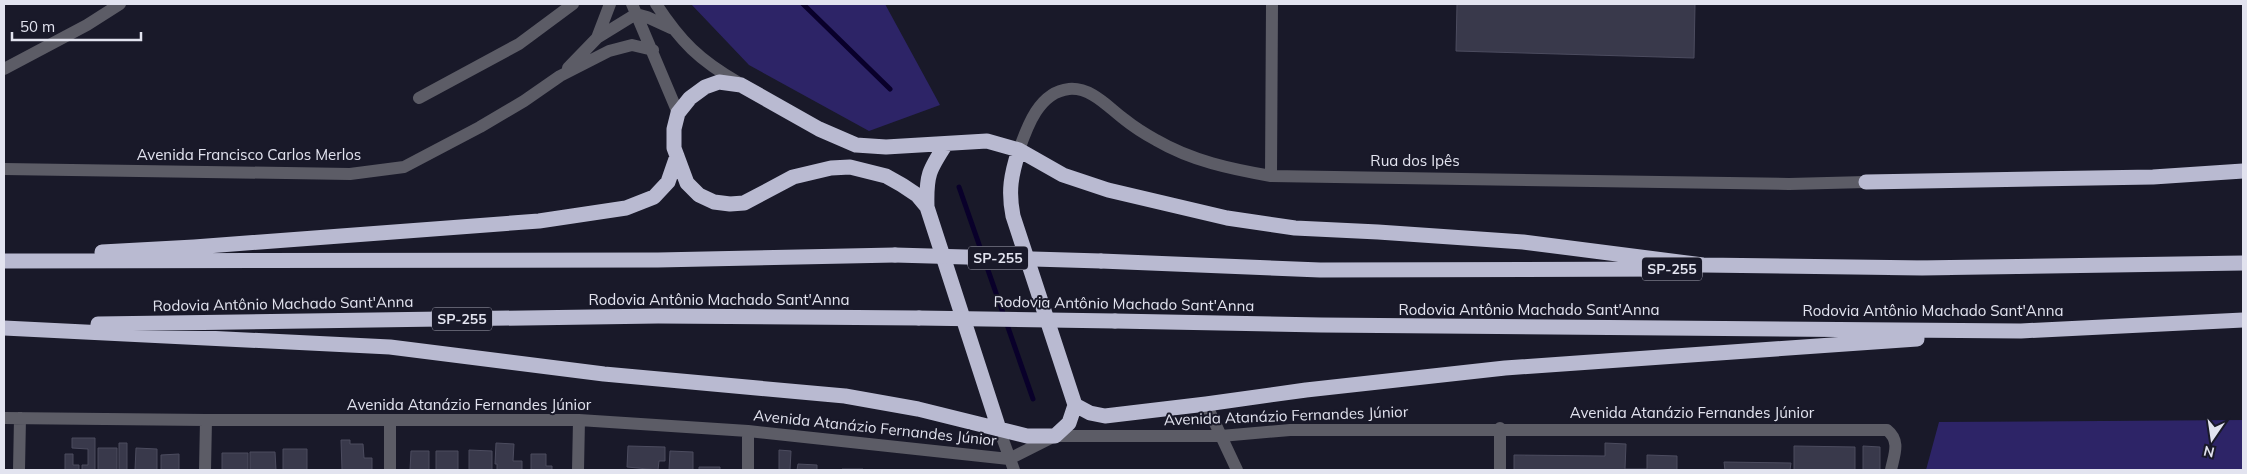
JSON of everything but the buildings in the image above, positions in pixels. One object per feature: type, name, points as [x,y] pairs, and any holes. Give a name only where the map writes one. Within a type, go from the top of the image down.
[{"type":"highway","points":[[927,207],[917,195],[886,176],[850,167],[831,168],[794,177],[744,203],[714,202],[699,195],[687,183],[674,148],[674,128],[678,113],[690,98],[705,87],[719,82],[741,84],[819,129],[856,145],[886,147],[987,141],[1018,150],[1062,175],[1108,190],[1227,218],[1295,228],[1523,242],[1703,264],[1927,268]]},
{"type":"highway","points":[[946,144],[930,168],[926,186],[927,207],[999,429]]},
{"type":"highway","points":[[4,327],[390,348],[604,374],[845,396],[918,409],[1027,436],[1055,436],[1069,422],[1075,405],[1013,216],[1009,196],[1012,172],[1018,150]]},
{"type":"highway","points":[[4,256],[213,246],[539,221],[616,210],[654,197],[668,182],[677,156]]},
{"type":"highway","points":[[1866,182],[2152,177],[2243,171]]},
{"type":"highway","name":"SP-255","points":[[4,261],[658,260],[895,255],[1320,270],[1927,268],[2243,263]]},
{"type":"highway","name":"Rodovia Antônio Machado Sant'Anna","points":[[4,327],[658,316],[919,318],[1321,326],[2021,331],[2243,320]]},
{"type":"highway","points":[[1075,405],[1090,413],[1105,416],[1306,390],[1505,368],[2021,331]]},
{"type":"street","points":[[4,69],[87,25],[120,4]]},
{"type":"street","points":[[419,98],[519,44],[573,4]]},
{"type":"street","points":[[596,38],[610,4]]},
{"type":"street","points":[[656,4],[671,28],[698,57],[710,67],[741,84]]},
{"type":"street","points":[[1271,176],[1272,4]]},
{"type":"street","points":[[560,76],[596,38],[634,9]]},
{"type":"street","points":[[634,9],[671,28]]},
{"type":"street","points":[[634,9],[653,50],[678,113]]},
{"type":"street","points":[[560,76],[609,51],[632,45],[653,50]]},
{"type":"street","name":"Avenida Francisco Carlos Merlos","points":[[4,169],[350,174],[404,167],[524,101],[560,76]]},
{"type":"street","name":"Rua dos Ipês","points":[[1018,150],[1028,124],[1037,110],[1050,96],[1069,89],[1086,92],[1101,100],[1124,120],[1155,140],[1179,152],[1224,168],[1271,176],[1789,184],[1866,182]]},
{"type":"street","points":[[1206,404],[1237,470]]},
{"type":"street","name":"Avenida Atanázio Fernandes Júnior","points":[[4,418],[390,421],[579,420],[748,431],[1012,465],[1055,436],[1221,436],[1290,430],[1500,428],[1887,430],[1894,436],[1896,443],[1891,470]]},
{"type":"street","points":[[19,470],[20,418]]},
{"type":"street","points":[[205,470],[206,420]]},
{"type":"street","points":[[578,470],[579,420]]},
{"type":"street","points":[[390,421],[390,470]]},
{"type":"street","points":[[1500,428],[1500,470]]},
{"type":"street","points":[[999,429],[1012,465]]},
{"type":"street","points":[[748,431],[748,470]]},
{"type":"shaded area","points":[[691,4],[885,4],[940,105],[869,131],[749,65]]},
{"type":"shaded area","points":[[2243,420],[2243,470],[1926,470],[1939,422]]},
{"type":"waterway","points":[[803,4],[890,89]]},
{"type":"waterway","points":[[959,187],[1033,399]]}]
